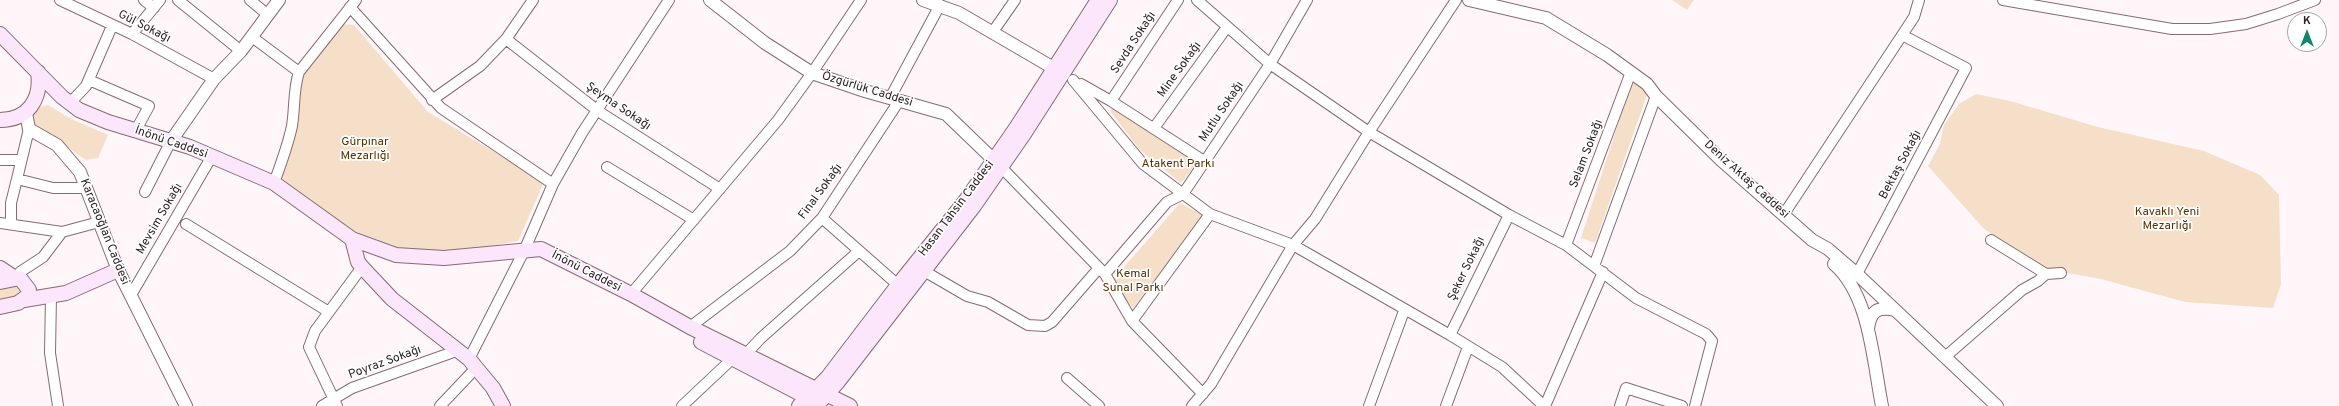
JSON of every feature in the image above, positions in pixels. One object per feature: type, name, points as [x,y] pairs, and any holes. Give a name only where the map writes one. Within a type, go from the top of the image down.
[{"type":"main road","name":"Hasan Tahsin Caddesi","points":[[1063,74],[1098,0]]},
{"type":"main road","name":"Hasan Tahsin Caddesi","points":[[816,401],[898,285],[966,200],[998,163],[1063,74],[1110,0]]},
{"type":"main road","name":"İnönü Caddesi","points":[[0,34],[65,100],[108,122],[171,140],[274,183],[352,239],[396,255],[444,258],[541,249],[631,294],[690,327],[746,354],[816,401]]},
{"type":"main road","points":[[30,108],[40,83],[38,72]]},
{"type":"main road","points":[[0,120],[11,120],[42,100],[65,100]]},
{"type":"main road","name":"Hasan Tahsin Caddesi","points":[[816,401],[924,271],[974,206],[998,163]]},
{"type":"main road","points":[[352,239],[358,262],[362,267],[392,299],[468,359],[503,406]]},
{"type":"main road","name":"İnönü Caddesi","points":[[526,250],[732,359],[816,401],[850,406]]},
{"type":"main road","points":[[0,268],[21,281],[51,296]]},
{"type":"main road","points":[[0,307],[24,300],[66,293],[118,270]]},
{"type":"main road","points":[[0,282],[21,281]]},
{"type":"main road","points":[[21,281],[29,295],[24,300]]},
{"type":"street","name":"Gül Sokağı","points":[[60,0],[112,26],[132,34],[214,79]]},
{"type":"street","points":[[132,34],[157,4],[144,0]]},
{"type":"street","points":[[178,0],[241,51]]},
{"type":"street","points":[[250,0],[268,15]]},
{"type":"street","points":[[145,192],[171,140],[214,79],[241,51],[279,0]]},
{"type":"street","points":[[432,100],[480,66],[506,40],[531,4],[521,0]]},
{"type":"street","points":[[440,406],[468,359],[526,250],[553,184],[582,133],[598,111],[669,0]]},
{"type":"street","name":"Özgürlük Caddesi","points":[[710,0],[765,43],[812,73],[894,100],[946,114],[998,163]]},
{"type":"street","points":[[631,294],[778,120],[812,73],[861,0]]},
{"type":"street","points":[[924,0],[940,5],[992,33],[1111,101],[1204,162]]},
{"type":"street","points":[[992,33],[1015,0]]},
{"type":"street","name":"Sevda Sokağı","points":[[1111,101],[1178,0]]},
{"type":"street","points":[[1197,0],[1270,64],[1369,132],[1508,215],[1566,246],[1636,298],[1706,334],[1712,341],[1695,406]]},
{"type":"street","name":"Mutlu Sokağı","points":[[1183,194],[1270,64],[1307,0]]},
{"type":"street","points":[[1192,406],[1203,394],[1293,246],[1315,219],[1369,132],[1456,0]]},
{"type":"street","name":"Deniz Aktaş Caddesi","points":[[1469,0],[1546,18],[1608,55],[1648,84],[1656,96],[1721,160],[1812,240],[1828,249],[1857,274],[1997,406]]},
{"type":"street","points":[[1784,214],[1914,17],[1919,0]]},
{"type":"street","points":[[2003,0],[2172,29],[2210,29],[2246,24],[2278,14],[2314,0]]},
{"type":"street","points":[[274,183],[285,154],[292,125],[296,82],[299,72],[353,4],[432,100],[486,140],[553,184]]},
{"type":"street","name":"Final Sokağı","points":[[690,327],[790,251],[822,218],[894,100],[940,5]]},
{"type":"street","points":[[65,100],[89,80],[112,26]]},
{"type":"street","name":"Mine Sokağı","points":[[1154,128],[1227,27]]},
{"type":"street","name":"Bektaş Sokağı","points":[[1857,274],[1966,68],[1902,35]]},
{"type":"street","points":[[252,37],[299,72]]},
{"type":"street","name":"Şeyma Sokağı","points":[[506,40],[598,111],[720,189]]},
{"type":"street","name":"Selam Sokağı","points":[[1566,246],[1632,72]]},
{"type":"street","points":[[1063,74],[1143,164],[1210,214],[1293,246],[1404,311],[1450,335],[1502,367],[1541,405],[1603,272]]},
{"type":"street","points":[[89,80],[149,106],[136,130]]},
{"type":"street","points":[[1594,266],[1656,96]]},
{"type":"street","points":[[11,223],[11,203],[20,160],[29,129],[30,108]]},
{"type":"street","name":"Karacaoğlan Caddesi","points":[[29,129],[58,145],[80,172],[84,188],[118,270],[186,406]]},
{"type":"street","name":"Mevsim Sokağı","points":[[131,295],[212,156]]},
{"type":"street","points":[[0,160],[20,160]]},
{"type":"street","points":[[998,163],[1102,271],[1132,321],[1203,394]]},
{"type":"street","points":[[607,167],[694,220]]},
{"type":"street","points":[[17,179],[53,188],[84,188]]},
{"type":"street","points":[[924,271],[967,296],[982,300],[1028,325],[1036,327],[1052,322],[1167,202],[1183,194]]},
{"type":"street","points":[[1132,321],[1210,214]]},
{"type":"street","name":"Şeker Sokağı","points":[[1450,335],[1508,215]]},
{"type":"street","points":[[822,218],[898,285]]},
{"type":"street","points":[[0,223],[11,223],[62,232],[99,222]]},
{"type":"street","points":[[186,224],[329,312]]},
{"type":"street","points":[[21,281],[20,272],[44,257],[62,232]]},
{"type":"street","points":[[1812,240],[1823,254],[1852,282],[1861,305],[1882,406]]},
{"type":"street","points":[[1991,240],[2046,274],[2061,273]]},
{"type":"street","points":[[746,354],[761,338],[859,251]]},
{"type":"street","points":[[335,402],[309,347],[316,331],[362,267]]},
{"type":"street","points":[[1945,357],[2022,290],[2038,281],[2046,274]]},
{"type":"street","points":[[51,296],[50,353],[58,406]]},
{"type":"street","points":[[1870,344],[1868,331],[1872,313],[1881,308],[1895,310]]},
{"type":"street","points":[[1369,406],[1404,311]]},
{"type":"street","points":[[1446,406],[1468,347]]},
{"type":"street","name":"Poyraz Sokağı","points":[[322,406],[335,402],[352,388],[468,359]]},
{"type":"street","points":[[682,406],[732,359]]},
{"type":"street","points":[[1068,378],[1099,406]]},
{"type":"street","points":[[1620,406],[1626,388],[1682,406]]},
{"type":"green space","points":[[1672,0],[1694,0],[1687,10]]},
{"type":"green space","name":"Gürpınar Mezarlığı","points":[[342,24],[354,25],[428,112],[544,182],[518,241],[485,247],[432,251],[403,249],[346,228],[281,178],[296,125],[297,91],[303,71]]},
{"type":"green space","points":[[1632,81],[1648,92],[1595,243],[1581,238]]},
{"type":"green space","name":"Kavaklı Yeni Mezarlığı","points":[[1976,94],[2010,101],[2098,127],[2204,151],[2260,175],[2279,195],[2281,284],[2273,308],[2185,302],[2101,279],[2046,269],[1984,229],[1928,166],[1940,144],[1944,125],[1959,104]]},
{"type":"green space","points":[[48,105],[71,119],[108,135],[98,158],[86,160],[33,123],[33,114],[39,107]]},
{"type":"green space","name":"Atakent Parkı","points":[[1113,107],[1198,162],[1181,183],[1140,150],[1110,111]]},
{"type":"green space","name":"Kemal Sunal Parkı","points":[[1180,203],[1204,216],[1133,308],[1111,282]]},
{"type":"green space","points":[[15,283],[23,291],[20,296],[0,302],[0,287]]}]
